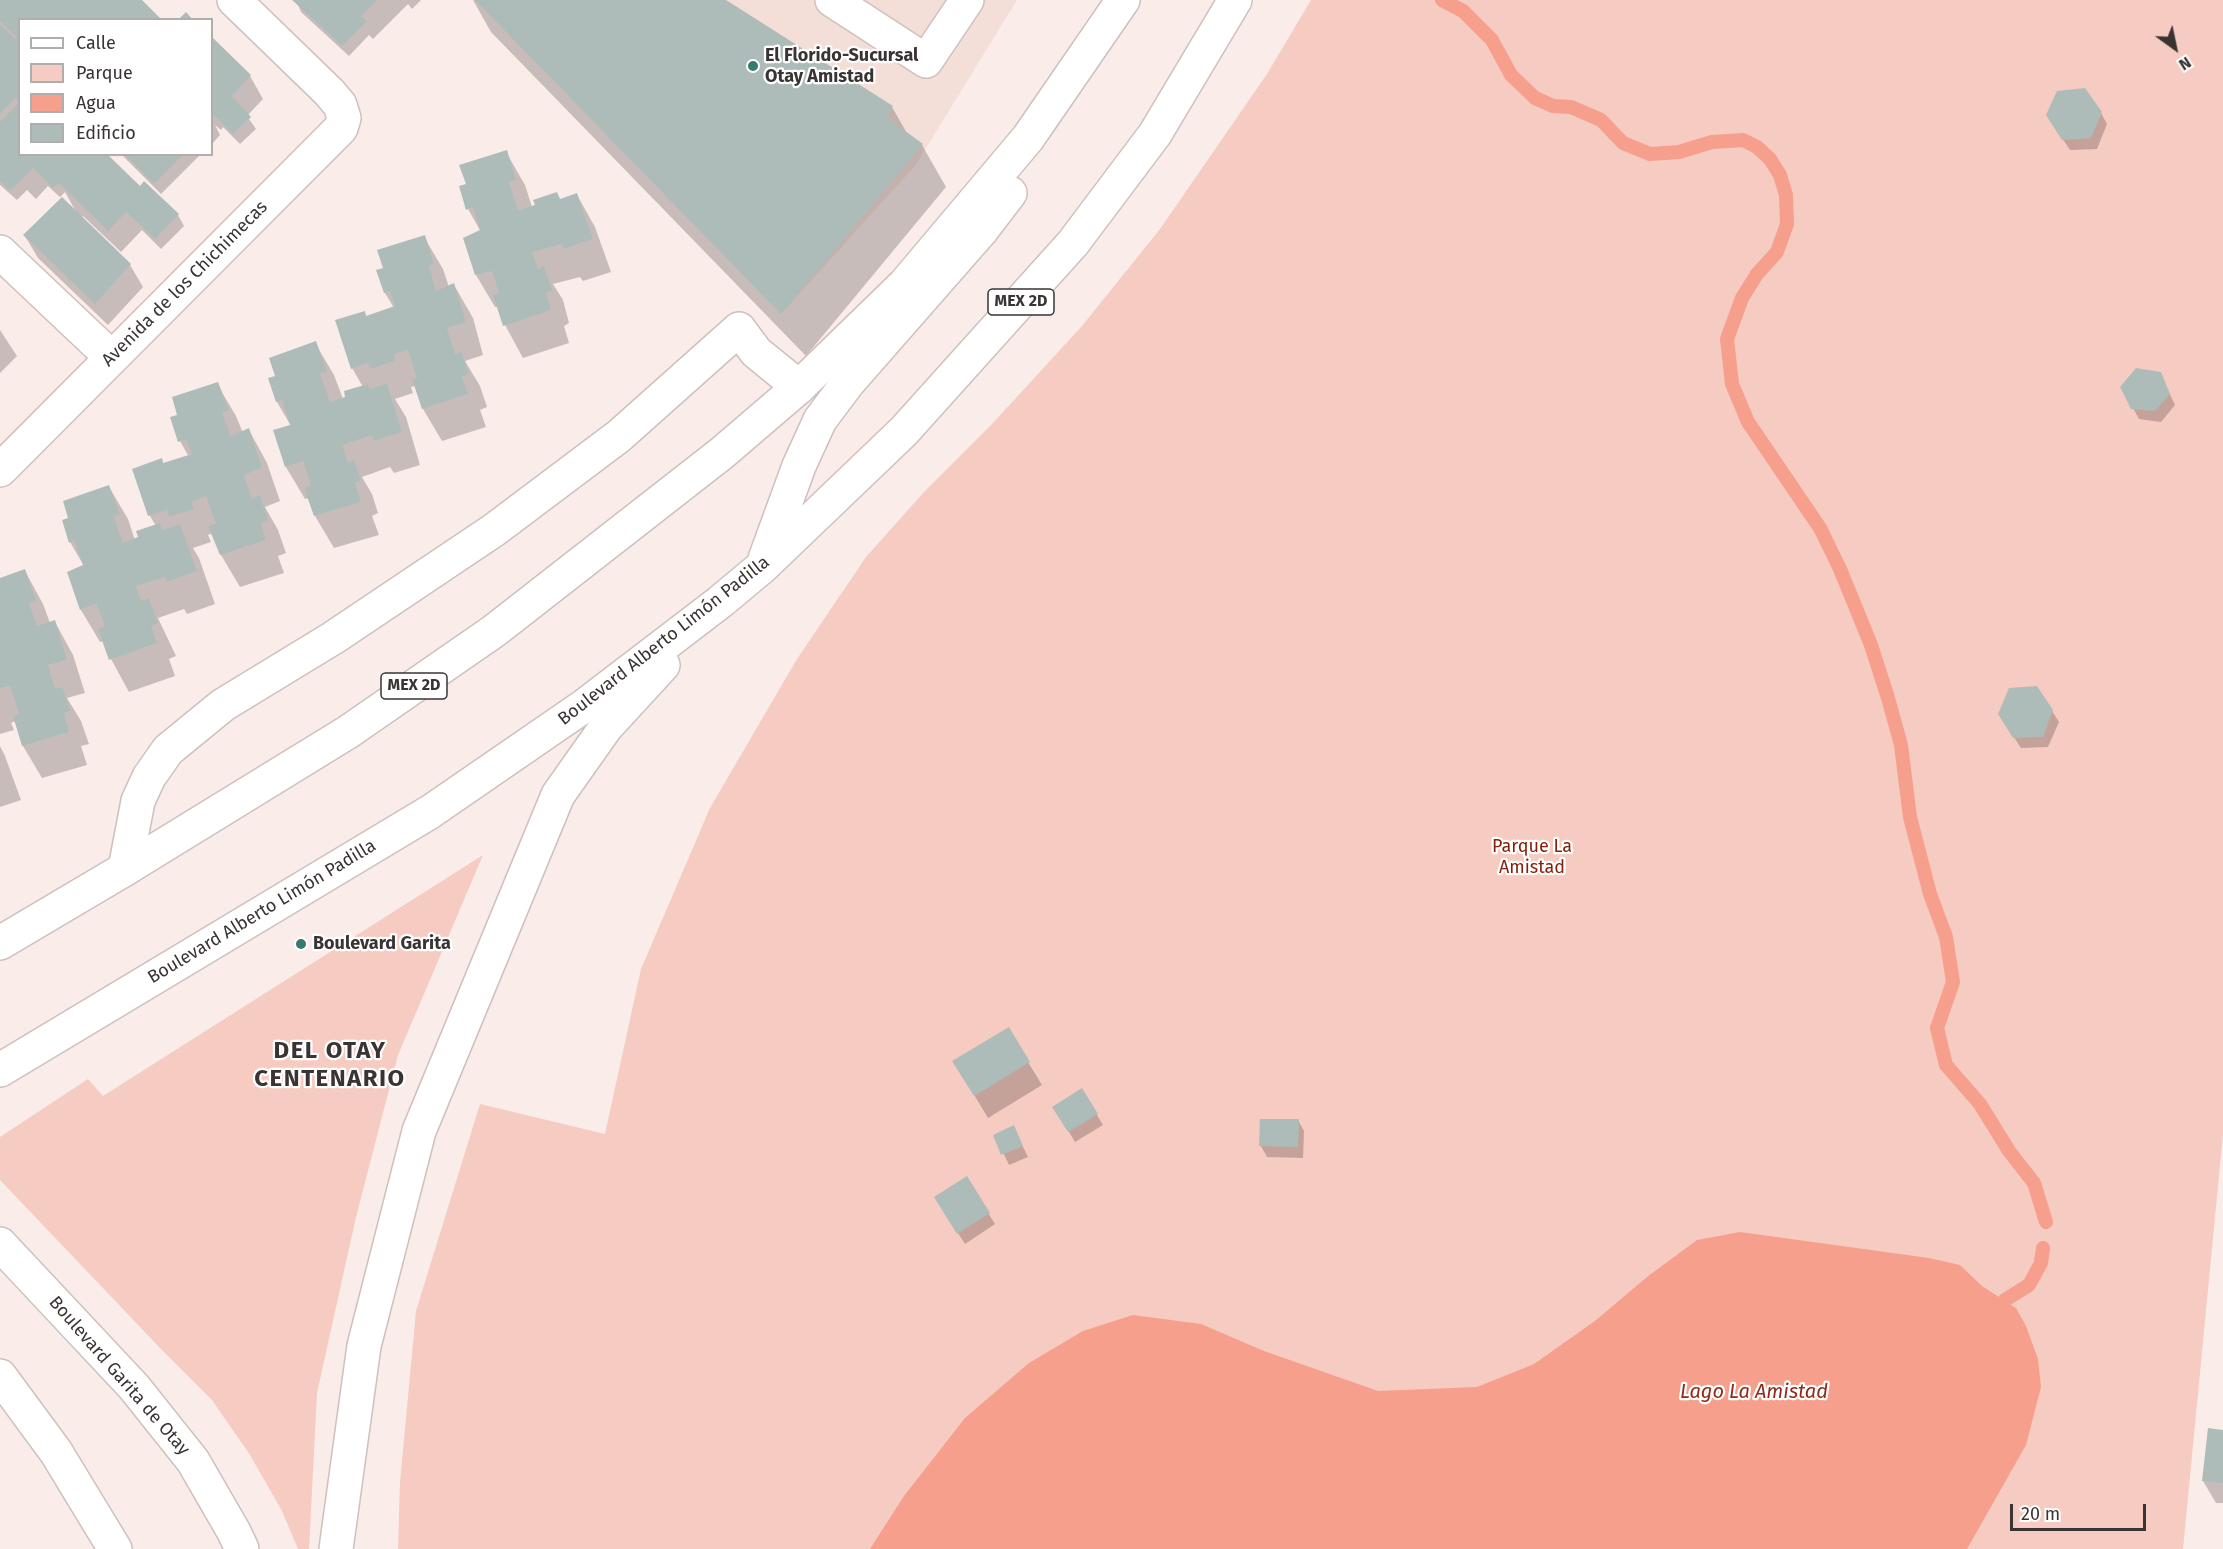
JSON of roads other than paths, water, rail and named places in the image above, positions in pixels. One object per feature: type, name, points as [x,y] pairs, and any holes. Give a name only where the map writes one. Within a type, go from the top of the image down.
[{"type":"main road","name":"Avenida de los Chichimecas","points":[[0,470],[341,128],[344,118],[340,105],[234,0]]},
{"type":"main road","points":[[832,0],[926,61],[967,0]]},
{"type":"main road","name":"MEX 2D","points":[[0,944],[348,732],[494,631],[644,515],[799,387],[905,284],[941,242],[1028,138],[1123,0]]},
{"type":"main road","name":"Boulevard Alberto Limón Padilla","points":[[0,1070],[430,812],[584,706],[762,567],[904,431],[1073,243],[1155,134],[1234,0]]},
{"type":"main road","points":[[762,567],[799,466],[820,420],[846,384],[981,231],[1013,189],[1049,132],[1087,53]]},
{"type":"main road","points":[[0,252],[111,357]]},
{"type":"main road","points":[[125,869],[138,801],[150,777],[168,750],[223,705],[333,638],[494,530],[619,436],[739,329],[756,352],[799,387]]},
{"type":"main road","points":[[336,1549],[364,1346],[424,1120],[558,795],[606,727],[720,602]]},
{"type":"main road","name":"Boulevard Garita de Otay","points":[[0,1244],[134,1388],[193,1461],[242,1549]]},
{"type":"main road","points":[[0,1376],[56,1452],[115,1549]]},
{"type":"water","name":"Lago La Amistad","points":[[1740,1232],[1929,1258],[1960,1265],[1982,1286],[2016,1308],[2026,1326],[2038,1359],[2041,1387],[2026,1445],[1967,1549],[870,1549],[904,1496],[965,1418],[1029,1363],[1083,1331],[1133,1315],[1201,1324],[1264,1351],[1378,1391],[1477,1387],[1534,1364],[1595,1321],[1647,1277],[1697,1240]]},
{"type":"waterway","points":[[1442,0],[1463,11],[1492,40],[1511,75],[1535,98],[1553,106],[1571,107],[1601,120],[1623,143],[1650,154],[1679,152],[1712,142],[1743,140],[1757,147],[1770,159],[1780,175],[1786,195],[1787,224],[1777,252],[1757,274],[1742,298],[1727,339],[1732,384],[1748,422],[1820,528],[1840,569],[1871,645],[1901,745],[1910,817],[1930,894],[1946,937],[1953,982],[1937,1028],[1946,1065],[1980,1104],[2009,1151],[2034,1183],[2046,1222]]},
{"type":"waterway","points":[[2005,1300],[2029,1285],[2041,1263],[2043,1248]]},
{"type":"place","name":"El Florido-Sucursal Otay Amistad","points":[[753,66]]},
{"type":"place","name":"Boulevard Garita","points":[[301,944]]},
{"type":"district","name":"DEL OTAY CENTENARIO","points":[[330,1065]]},
{"type":"park label","name":"Parque La Amistad","points":[[1532,857]]}]
